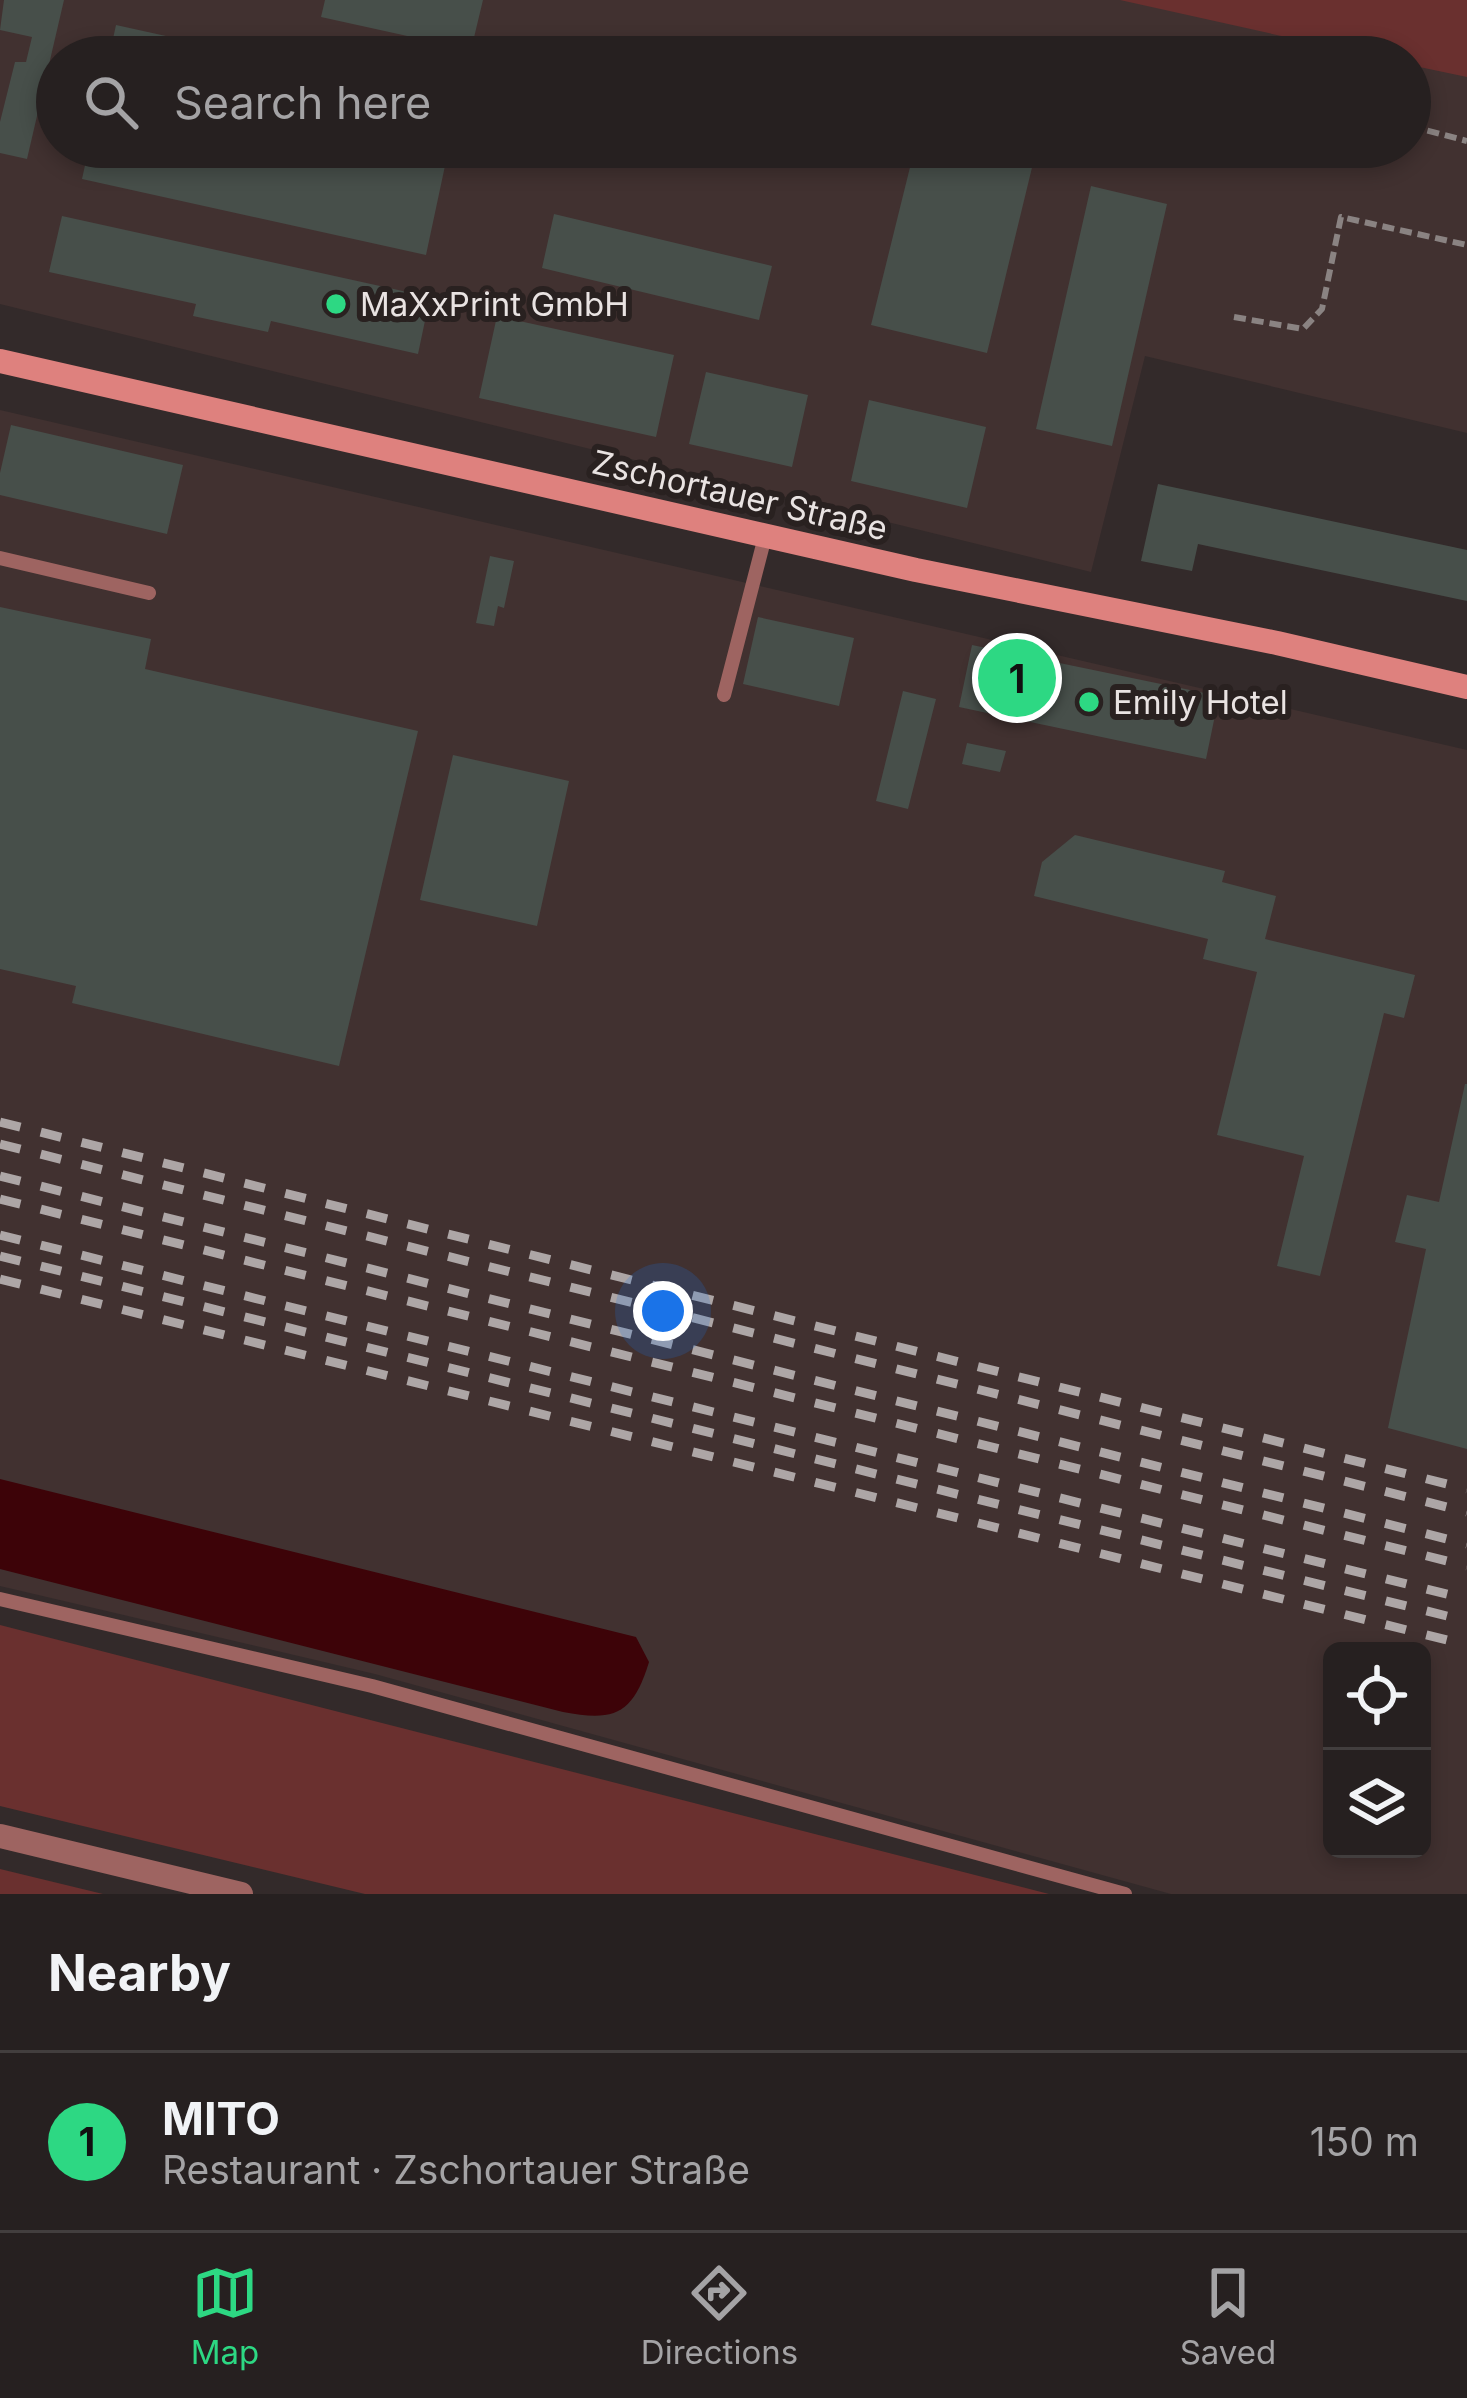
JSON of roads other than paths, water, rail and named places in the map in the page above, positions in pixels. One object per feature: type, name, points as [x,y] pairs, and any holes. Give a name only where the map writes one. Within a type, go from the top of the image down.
[{"type":"street","name":"Zschortauer Straße","points":[[1,367],[1467,687]]},
{"type":"street","points":[[0,1836],[241,1894]]},
{"type":"lane","points":[[724,695],[766,533]]},
{"type":"lane","points":[[0,558],[149,593]]},
{"type":"lane","points":[[0,1599],[372,1686],[1125,1894]]},
{"type":"railway","points":[[0,1122],[1467,1489]]},
{"type":"railway","points":[[0,1144],[1467,1512]]},
{"type":"railway","points":[[0,1176],[1467,1544]]},
{"type":"railway","points":[[0,1199],[1467,1566]]},
{"type":"railway","points":[[0,1235],[1467,1599]]},
{"type":"railway","points":[[0,1256],[1467,1621]]},
{"type":"railway","points":[[0,1279],[1467,1645]]},
{"type":"place","name":"MaXxPrint GmbH","points":[[336,304]]},
{"type":"place","name":"MITO","points":[[1017,678]]},
{"type":"place","name":"Emily Hotel","points":[[1089,702]]}]
